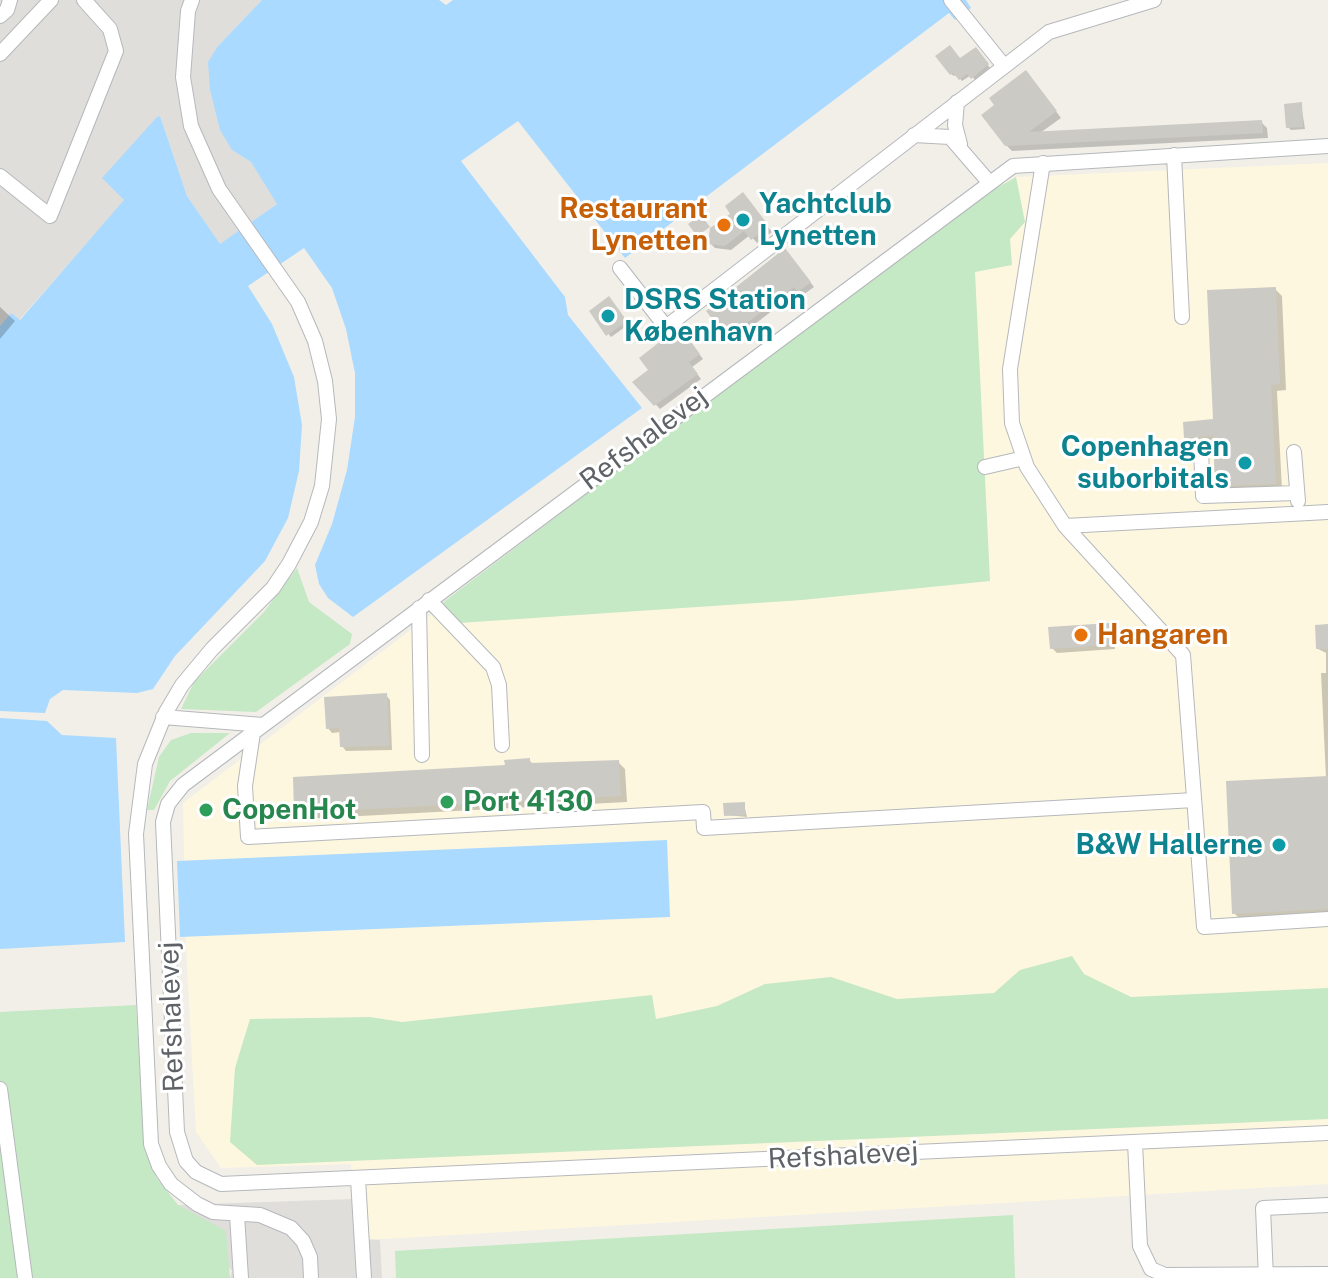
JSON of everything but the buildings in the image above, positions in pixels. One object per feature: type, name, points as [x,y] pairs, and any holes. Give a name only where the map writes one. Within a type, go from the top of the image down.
[{"type":"street","points":[[0,16],[7,10],[10,0]]},
{"type":"street","points":[[0,54],[51,0]]},
{"type":"street","points":[[0,176],[50,216],[116,51],[110,29],[84,0]]},
{"type":"street","points":[[192,0],[188,11],[183,77],[191,126],[206,166],[298,302],[315,341],[325,381],[329,419],[322,486],[311,522],[289,564],[273,588],[212,649],[182,685],[163,717],[145,764],[136,834],[151,1144],[159,1166],[182,1195],[213,1212],[260,1215],[291,1228],[303,1241],[310,1257],[311,1278]]},
{"type":"street","points":[[951,0],[1004,66]]},
{"type":"street","points":[[620,268],[666,327],[1049,32],[1154,0]]},
{"type":"street","points":[[957,102],[955,125],[960,145]]},
{"type":"street","points":[[914,135],[950,137],[988,181]]},
{"type":"street","name":"Refshalevej","points":[[1328,146],[1013,166],[988,181],[183,785],[168,804],[163,822],[179,1147],[196,1172],[221,1184],[1328,1133]]},
{"type":"street","points":[[1174,155],[1182,317]]},
{"type":"street","points":[[1043,163],[1010,369],[1012,423],[1024,458],[1065,526],[1183,655],[1204,927],[1328,919]]},
{"type":"street","points":[[1201,450],[1203,496],[1297,493]]},
{"type":"street","points":[[1294,452],[1298,514]]},
{"type":"street","points":[[985,467],[1024,458]]},
{"type":"street","points":[[1065,526],[1328,512]]},
{"type":"street","points":[[424,604],[493,667],[499,685],[502,745]]},
{"type":"street","points":[[422,755],[424,604]]},
{"type":"street","points":[[163,717],[258,729],[245,786],[248,837],[703,812],[704,828],[1194,800]]},
{"type":"street","points":[[0,1096],[7,1188],[25,1278]]},
{"type":"street","points":[[1135,1143],[1140,1246],[1151,1269],[1165,1275],[1328,1274]]},
{"type":"street","points":[[358,1179],[364,1278]]},
{"type":"street","points":[[1266,1275],[1263,1208],[1328,1205]]},
{"type":"street","points":[[237,1215],[241,1278]]},
{"type":"shaded area","points":[[0,0],[262,0],[218,46],[232,150],[251,162],[278,203],[220,245],[187,196],[160,116],[125,200],[19,320],[11,314],[0,326]]},
{"type":"shaded area","points":[[1328,163],[1328,1184],[355,1239],[351,1164],[221,1168],[196,1132],[186,947],[183,803],[995,186],[1016,177]]},
{"type":"shaded area","points":[[353,1199],[355,1239],[380,1240],[382,1278],[230,1278],[232,1271],[178,1205]]},
{"type":"green space","points":[[1016,177],[1025,222],[1010,239],[1012,265],[975,272],[990,581],[802,600],[459,623],[441,604],[970,203]]},
{"type":"green space","points":[[297,568],[309,602],[352,634],[350,644],[256,712],[181,709],[194,682],[264,612]]},
{"type":"green space","points":[[191,733],[230,733],[170,781],[154,810],[147,810],[159,757],[171,740]]},
{"type":"green space","points":[[1072,956],[1084,974],[1131,997],[1328,988],[1328,1119],[257,1165],[230,1142],[235,1068],[250,1019],[370,1017],[402,1022],[652,995],[656,1019],[717,1006],[765,984],[831,977],[897,999],[994,993],[1020,970]]},
{"type":"green space","points":[[136,1005],[143,1125],[156,1177],[178,1205],[226,1231],[230,1278],[0,1278],[0,1012]]},
{"type":"green space","points":[[1013,1215],[1015,1278],[396,1278],[395,1251]]},
{"type":"water","points":[[262,0],[439,0],[446,5],[453,0],[966,0],[971,8],[955,20],[949,13],[625,258],[518,121],[461,161],[565,297],[568,315],[642,408],[353,617],[328,598],[319,584],[315,565],[332,524],[347,470],[355,417],[355,373],[346,329],[332,288],[304,248],[248,286],[272,324],[294,377],[302,425],[299,471],[288,518],[265,561],[175,656],[153,689],[137,693],[63,690],[50,699],[45,713],[0,711],[0,326],[11,313],[20,320],[124,200],[102,178],[157,117],[160,116],[187,196],[220,244],[277,204],[251,162],[232,150],[220,130],[210,90],[208,62],[218,46]]},
{"type":"water","points":[[0,718],[47,721],[62,735],[116,738],[125,942],[0,949]]},
{"type":"water","points":[[667,840],[670,917],[180,937],[177,861]]},
{"type":"place","name":"Yachtclub Lynetten","points":[[743,220]]},
{"type":"place","name":"Restaurant Lynetten","points":[[724,225]]},
{"type":"place","name":"DSRS Station København","points":[[608,316]]},
{"type":"place","name":"Copenhagen suborbitals","points":[[1245,463]]},
{"type":"place","name":"Hangaren","points":[[1081,635]]},
{"type":"place","name":"Port 4130","points":[[447,802]]},
{"type":"place","name":"CopenHot","points":[[206,810]]},
{"type":"place","name":"B&W Hallerne","points":[[1279,845]]}]
